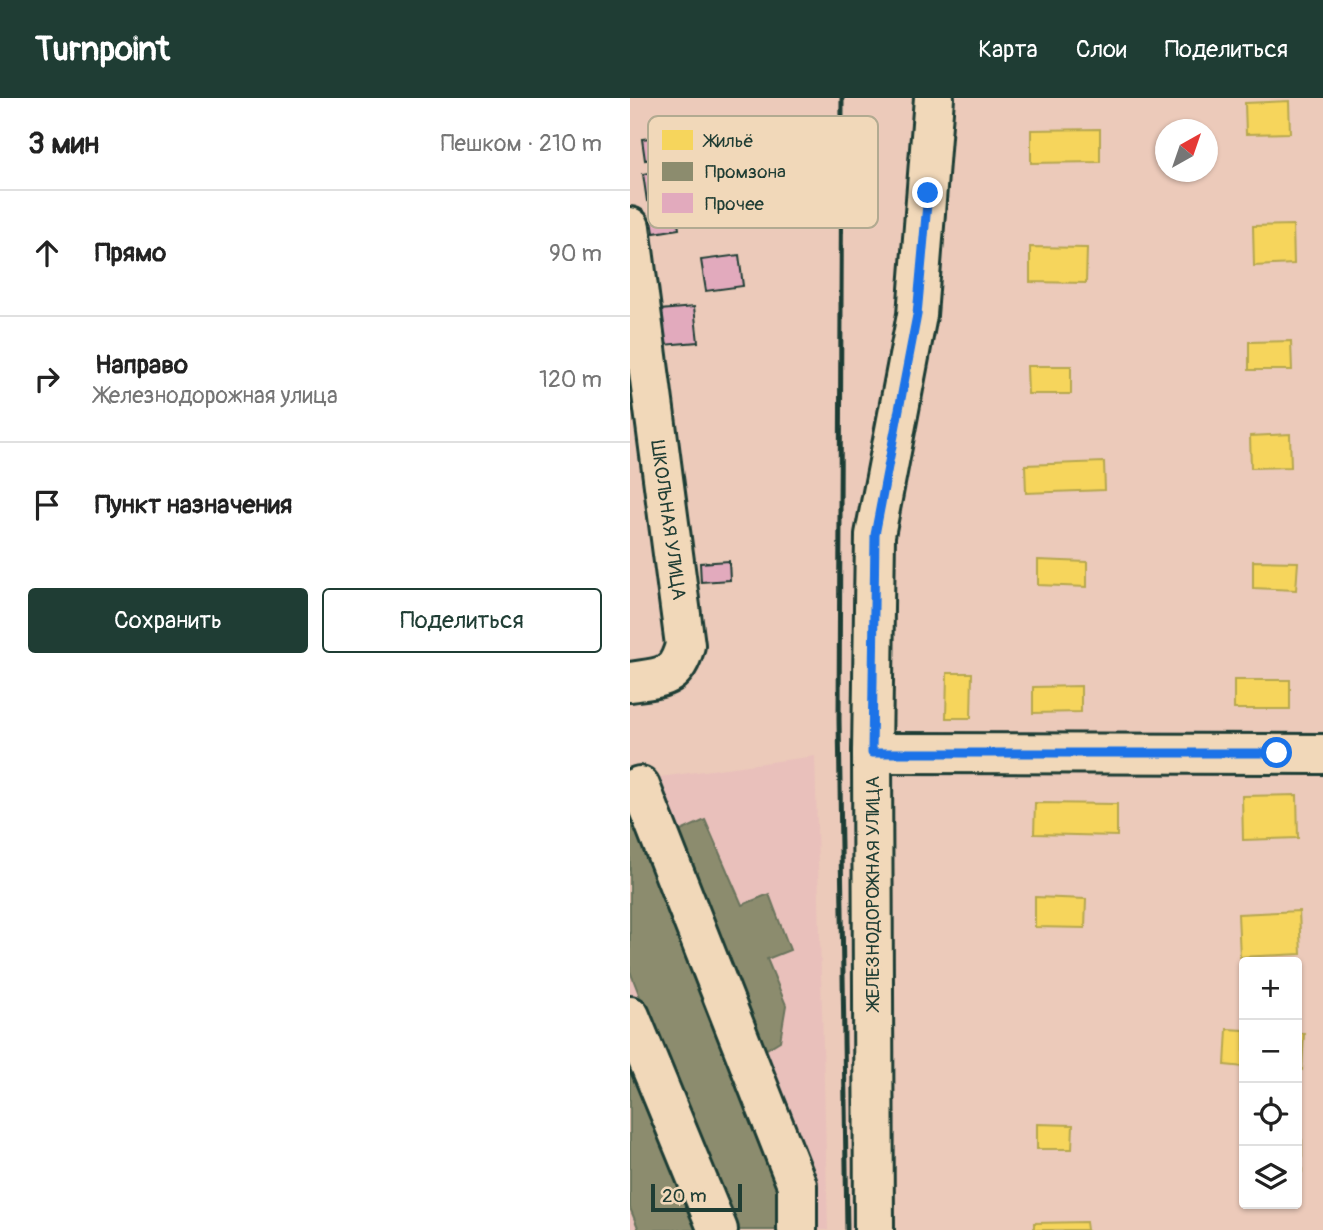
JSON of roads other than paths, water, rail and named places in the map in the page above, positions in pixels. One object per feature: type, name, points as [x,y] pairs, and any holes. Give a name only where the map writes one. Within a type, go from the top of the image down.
[{"type":"street","name":"ЖЕЛЕЗНОДОРОЖНАЯ УЛИЦА","points":[[874,1230],[872,753],[875,535],[917,315],[934,98]]},
{"type":"street","name":"ШКОЛЬНАЯ УЛИЦА","points":[[630,228],[685,645],[680,664],[665,676],[630,682]]},
{"type":"street","points":[[872,753],[1323,754]]},
{"type":"street","points":[[630,790],[640,786],[797,1185],[797,1230]]},
{"type":"street","points":[[630,1016],[718,1230]]},
{"type":"railway","points":[[842,98],[842,116]]},
{"type":"railway","points":[[841,228],[839,720],[847,1230]]}]
